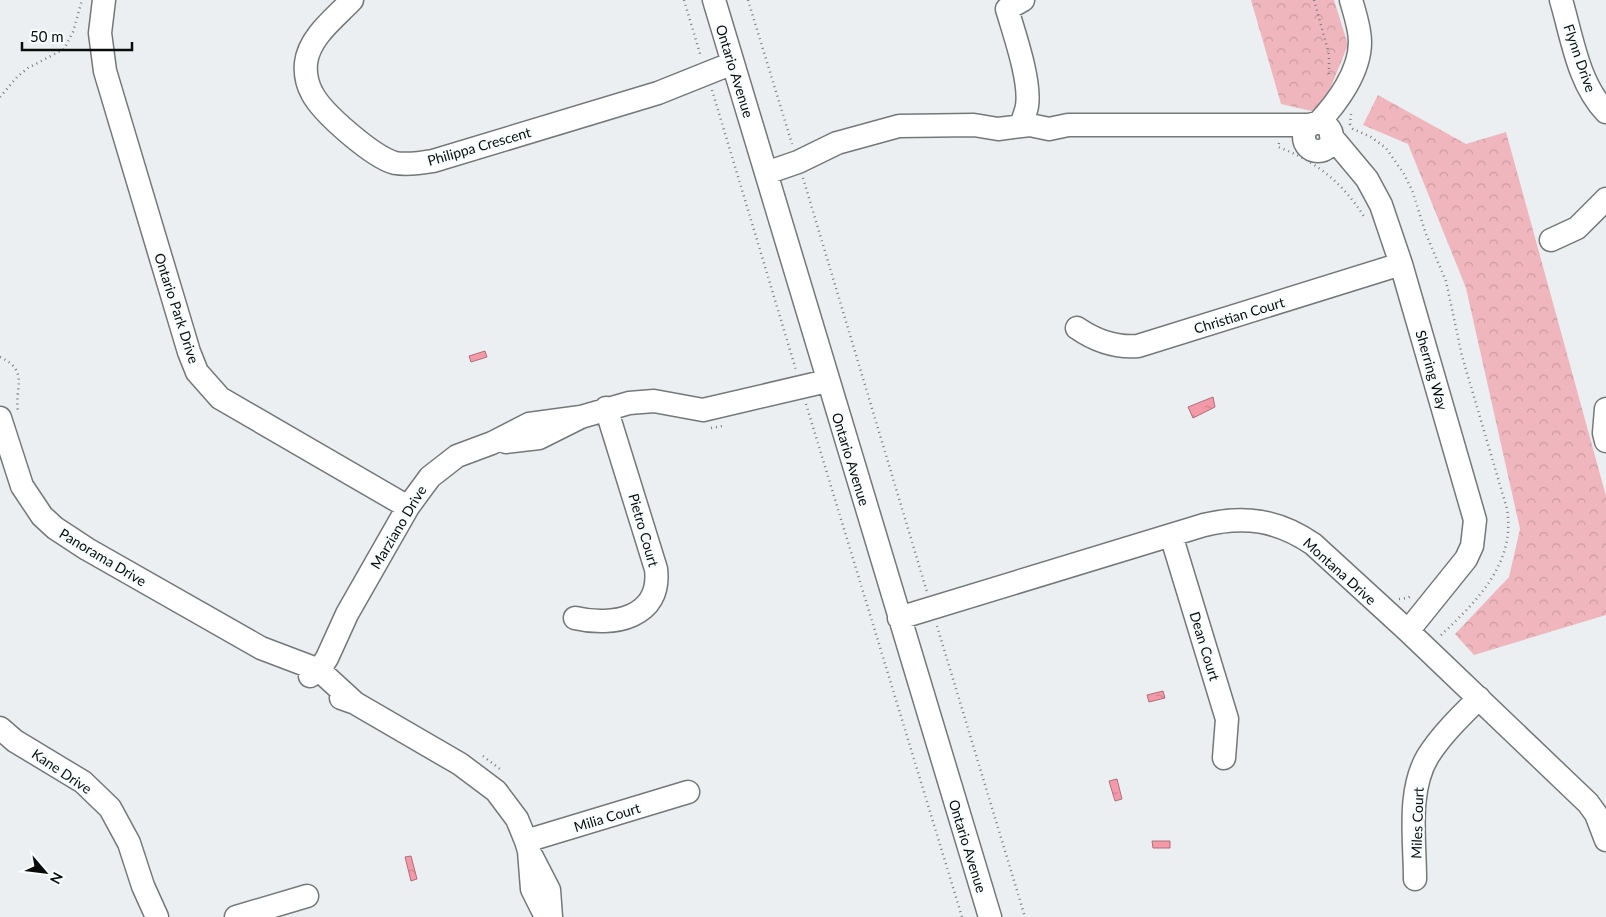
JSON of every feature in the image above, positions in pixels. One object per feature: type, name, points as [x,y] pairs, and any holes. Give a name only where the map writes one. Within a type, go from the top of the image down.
[{"type":"street","name":"Ontario Park Drive","points":[[104,0],[100,33],[105,71],[186,342],[197,372],[220,398],[408,507]]},
{"type":"street","name":"Philippa Crescent","points":[[352,0],[323,30],[312,46],[306,62],[308,85],[317,102],[360,142],[372,152],[396,163],[419,164],[433,161],[658,93],[708,86],[735,69]]},
{"type":"street","name":"Ontario Avenue","points":[[714,0],[825,374],[990,917]]},
{"type":"street","points":[[1319,134],[1333,89],[1357,64],[1360,51],[1359,27],[1351,0]]},
{"type":"street","name":"Flynn Drive","points":[[1561,0],[1585,82],[1595,100],[1606,112]]},
{"type":"street","points":[[1010,3],[1023,68],[1017,98],[1021,117]]},
{"type":"street","name":"Sherring Way","points":[[763,165],[899,126],[974,125],[998,129],[1021,117],[1049,129],[1068,125],[1280,137],[1319,134],[1349,158],[1376,192],[1401,264],[1475,520],[1474,534],[1469,552],[1458,570],[1404,628]]},
{"type":"street","points":[[1551,240],[1577,228],[1606,199]]},
{"type":"street","name":"Christian Court","points":[[1077,328],[1101,342],[1115,346],[1138,346],[1401,264]]},
{"type":"street","name":"Marziano Drive","points":[[314,671],[318,653],[347,614],[408,507],[430,477],[444,464],[457,456],[492,443],[537,422],[581,417],[606,408],[648,401],[703,410],[737,402],[825,374]]},
{"type":"street","name":"Pietro Court","points":[[575,618],[597,621],[637,613],[652,600],[658,583],[653,559],[606,408]]},
{"type":"street","points":[[1606,410],[1604,433],[1606,441]]},
{"type":"street","name":"Panorama Drive","points":[[9,416],[22,486],[42,516],[54,528],[87,549],[261,648],[282,667],[314,671],[329,692],[354,703],[460,764],[486,782],[507,803],[546,881],[550,890],[551,917]]},
{"type":"street","name":"Montana Drive","points":[[899,618],[1217,522],[1241,519],[1272,523],[1288,529],[1312,544],[1601,813],[1606,840]]},
{"type":"street","name":"Dean Court","points":[[1171,535],[1227,719],[1224,758]]},
{"type":"street","name":"Miles Court","points":[[1415,879],[1415,803],[1420,772],[1439,740],[1479,698]]},
{"type":"street","name":"Kane Drive","points":[[5,735],[83,782],[110,808],[129,843],[142,886],[147,917]]},
{"type":"street","name":"Milia Court","points":[[527,846],[688,792]]},
{"type":"street","name":"Panorama Drive","points":[[527,846],[532,889],[546,917]]},
{"type":"street","name":"Kane Drive","points":[[142,886],[157,917]]},
{"type":"street","points":[[236,917],[307,896]]},
{"type":"path","points":[[0,97],[17,77],[28,68],[64,49],[74,32],[82,0]]},
{"type":"path","points":[[684,0],[708,86],[962,917]]},
{"type":"path","points":[[748,0],[1025,917]]},
{"type":"path","points":[[1314,0],[1331,64],[1333,89]]},
{"type":"path","points":[[1280,137],[1301,156],[1336,180],[1346,190],[1366,220]]},
{"type":"path","points":[[0,357],[11,364],[19,376],[9,416]]},
{"type":"path","points":[[1397,599],[1408,598],[1414,592]]},
{"type":"green space","points":[[1251,0],[1334,0],[1348,45],[1320,113],[1281,104]]},
{"type":"green space","points":[[1378,95],[1466,144],[1506,132],[1606,496],[1606,615],[1474,655],[1455,634],[1509,577],[1520,529],[1466,288],[1408,144],[1363,125]]},
{"type":"water","points":[[485,351],[487,357],[471,362],[469,356]]},
{"type":"water","points":[[1213,397],[1215,407],[1193,418],[1188,407]]},
{"type":"water","points":[[1163,691],[1165,698],[1149,702],[1147,695]]},
{"type":"water","points":[[1117,779],[1122,799],[1115,801],[1109,781]]},
{"type":"water","points":[[1152,841],[1170,841],[1170,848],[1153,848]]},
{"type":"water","points":[[411,856],[417,879],[411,881],[405,857]]}]
